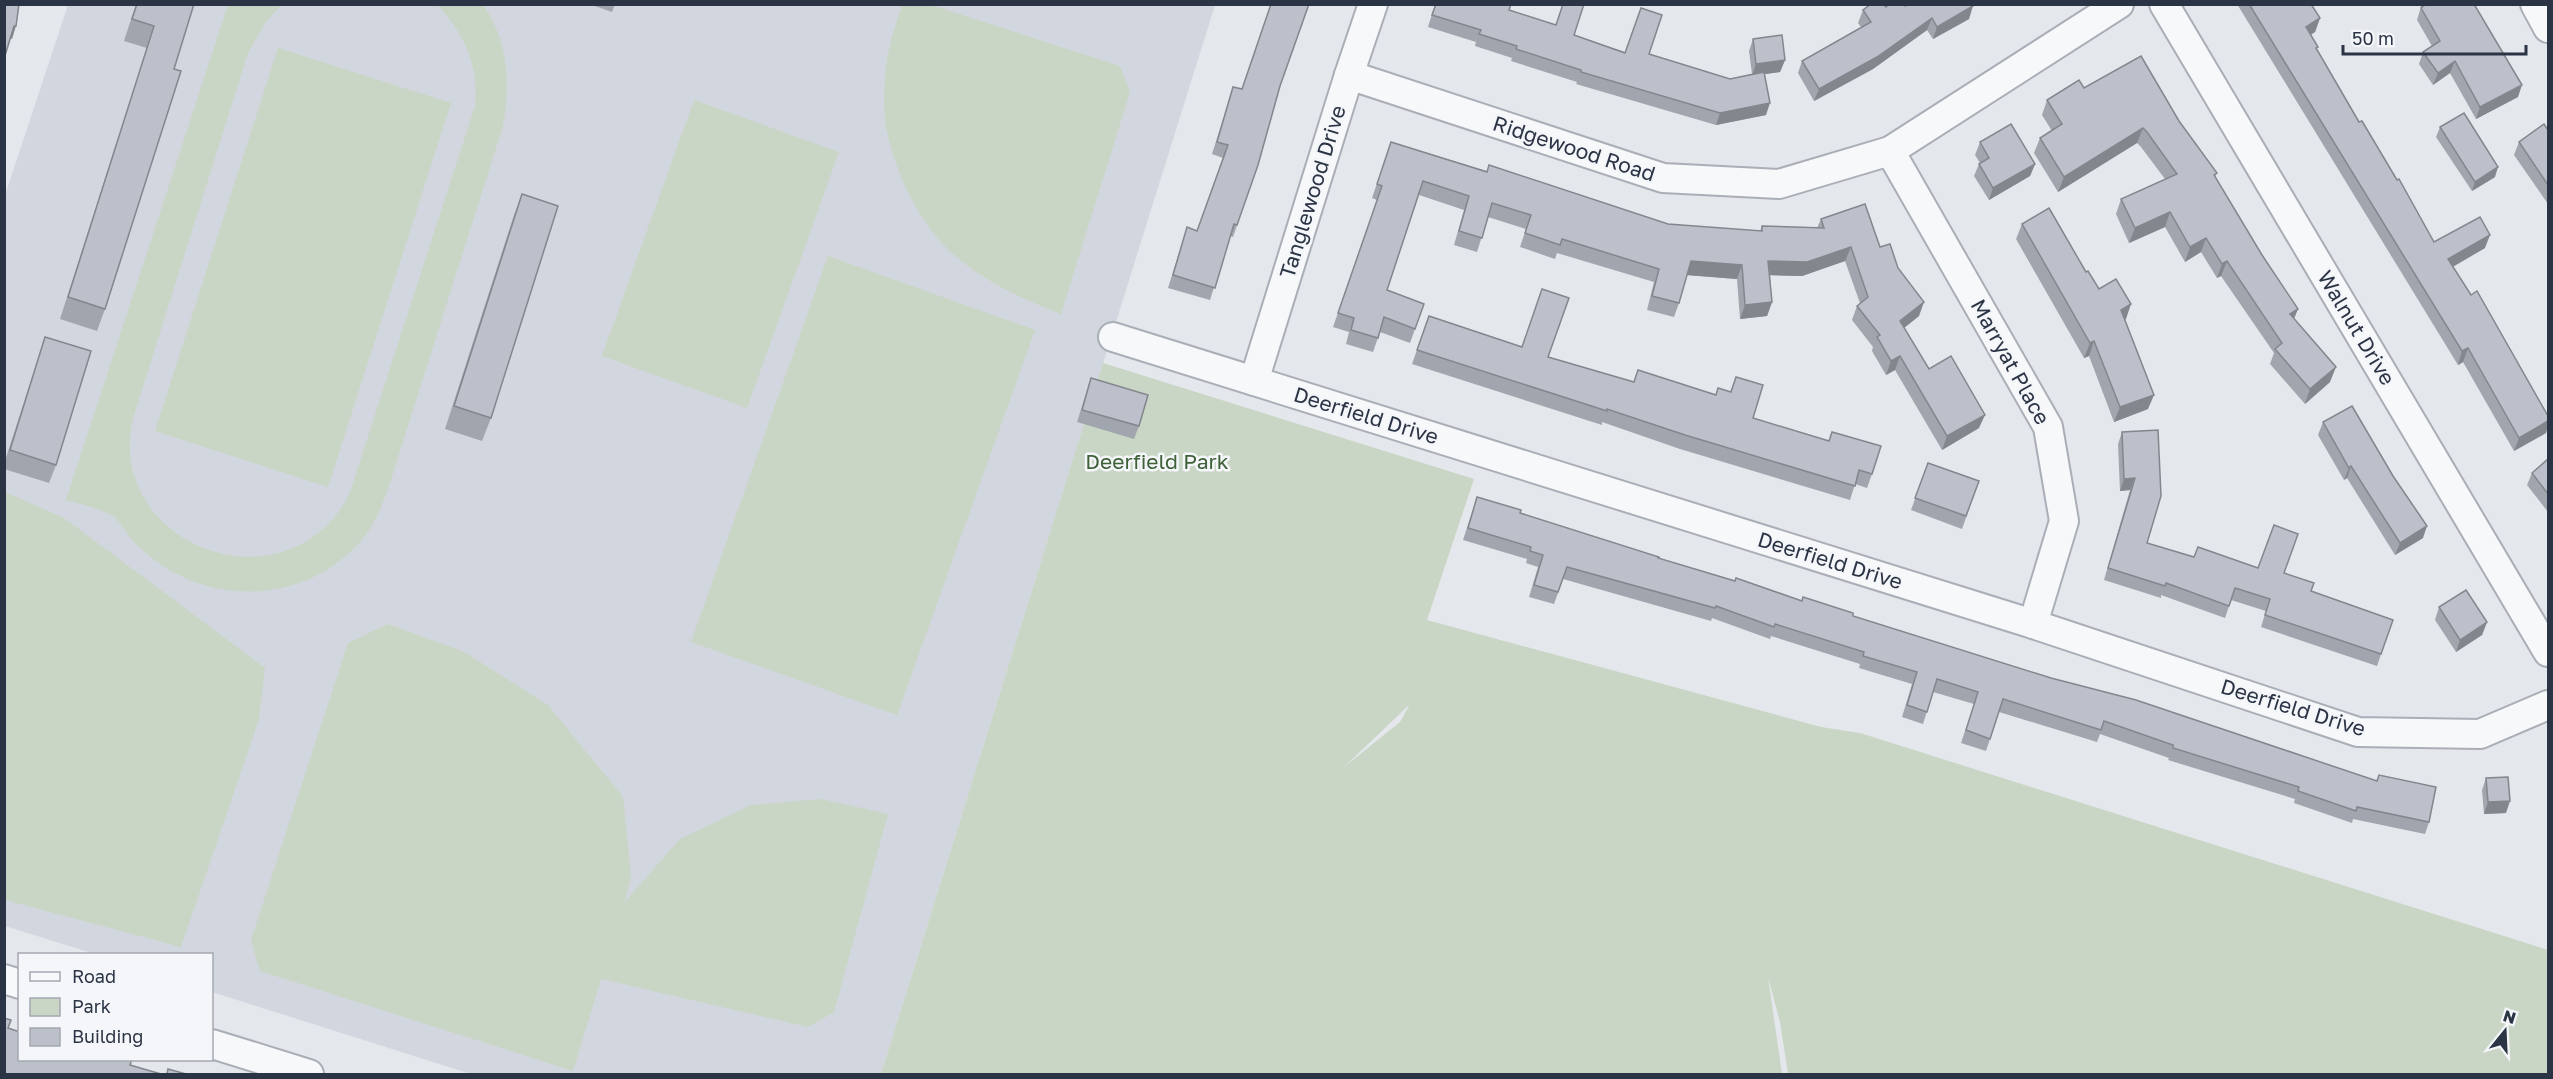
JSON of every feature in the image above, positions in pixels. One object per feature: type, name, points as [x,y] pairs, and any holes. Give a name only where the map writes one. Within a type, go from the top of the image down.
[{"type":"street","name":"Tanglewood Drive","points":[[1254,381],[1373,4]]},
{"type":"street","name":"Ridgewood Road","points":[[1349,75],[1663,178],[1779,184],[1890,151],[2119,4]]},
{"type":"street","name":"Walnut Drive","points":[[2164,4],[2548,652]]},
{"type":"street","points":[[2535,4],[2548,28]]},
{"type":"street","name":"Marryat Place","points":[[1890,151],[2048,427],[2064,521],[2033,624]]},
{"type":"street","name":"Deerfield Drive","points":[[1113,337],[2033,624],[2358,732],[2480,734],[2548,705]]},
{"type":"street","points":[[213,1044],[309,1074]]},
{"type":"shaded area","points":[[68,5],[1215,5],[881,1074],[471,1074],[213,992],[213,953],[92,953],[5,926],[5,195]]},
{"type":"green space","points":[[228,5],[282,5],[266,21],[248,53],[135,412],[130,457],[143,496],[168,527],[203,548],[242,557],[283,552],[320,532],[349,495],[475,106],[475,78],[468,51],[455,27],[437,5],[483,5],[492,19],[503,48],[507,79],[503,126],[378,515],[363,538],[325,571],[303,582],[254,591],[229,590],[205,585],[181,576],[160,564],[141,549],[113,516],[96,508],[66,500]]},
{"type":"green space","points":[[902,5],[931,5],[1120,66],[1130,92],[1061,314],[1004,289],[965,264],[929,228],[910,196],[895,161],[884,111],[887,59]]},
{"type":"green space","points":[[278,48],[451,103],[328,487],[155,431]]},
{"type":"green space","points":[[694,100],[839,152],[747,408],[602,356]]},
{"type":"green space","points":[[828,256],[1035,330],[897,715],[691,642]]},
{"type":"green space","name":"Deerfield Park","points":[[1103,363],[1474,479],[1427,620],[1821,727],[1860,733],[2548,950],[2548,1074],[1788,1074],[1780,1022],[1768,977],[1782,1074],[881,1074]],"holes":[[[1409,706],[1400,722],[1343,768]]]},
{"type":"green space","points":[[5,492],[64,518],[265,668],[259,719],[181,947],[5,900]]},
{"type":"green space","points":[[388,624],[464,652],[548,705],[623,797],[631,878],[624,903],[680,839],[751,805],[821,799],[888,814],[834,1012],[808,1027],[601,979],[573,1071],[260,971],[251,940],[348,643]]},
{"type":"building","points":[[4,4],[19,4],[16,26],[14,26],[4,59]]},
{"type":"building","points":[[137,4],[194,4],[174,69],[181,71],[105,309],[68,297],[154,26],[132,19]]},
{"type":"building","points":[[1271,4],[1309,4],[1280,86],[1258,165],[1237,225],[1234,224],[1215,288],[1173,275],[1187,227],[1197,231],[1228,145],[1217,142],[1233,87],[1242,89]]},
{"type":"building","points":[[1436,4],[1511,4],[1509,10],[1556,25],[1563,4],[1584,4],[1574,35],[1625,53],[1641,8],[1662,15],[1649,54],[1730,79],[1764,72],[1770,103],[1720,113],[1581,72],[1581,70],[1516,49],[1517,46],[1479,34],[1481,30],[1432,15]]},
{"type":"building","points":[[1871,4],[1884,4],[1886,7],[1889,4],[1904,4],[1905,6],[1908,4],[1972,4],[1973,6],[1937,27],[1932,18],[1877,57],[1819,89],[1802,61],[1871,22],[1863,10]]},
{"type":"building","points":[[2249,4],[2311,4],[2320,18],[2306,27],[2318,47],[2316,48],[2359,122],[2362,121],[2397,180],[2399,179],[2434,242],[2480,217],[2490,235],[2448,259],[2471,295],[2477,291],[2548,416],[2548,421],[2519,438],[2468,348],[2462,351]]},
{"type":"building","points":[[2426,4],[2474,4],[2522,85],[2480,107],[2455,61],[2438,73],[2423,52],[2440,41],[2421,8]]},
{"type":"building","points":[[1782,35],[1785,60],[1756,64],[1753,39]]},
{"type":"building","points":[[2141,56],[2179,121],[2217,173],[2214,175],[2262,255],[2298,309],[2290,314],[2336,367],[2310,389],[2275,349],[2282,343],[2227,261],[2222,264],[2206,238],[2190,247],[2170,212],[2135,228],[2121,199],[2177,174],[2143,128],[2064,177],[2040,138],[2062,124],[2047,100],[2079,80],[2084,88]]},
{"type":"building","points":[[2464,113],[2498,167],[2475,182],[2440,127]]},
{"type":"building","points":[[2011,124],[2035,164],[1993,188],[1979,164],[1989,158],[1980,142]]},
{"type":"building","points":[[2544,124],[2548,130],[2548,185],[2519,142]]},
{"type":"building","points":[[1391,142],[1487,172],[1489,165],[1668,224],[1762,231],[1762,226],[1824,228],[1821,219],[1865,204],[1880,247],[1890,244],[1898,268],[1924,302],[1900,321],[1929,369],[1951,356],[1985,415],[1947,436],[1900,356],[1891,361],[1877,337],[1880,335],[1857,306],[1868,297],[1851,247],[1807,262],[1768,261],[1772,302],[1745,305],[1742,265],[1691,261],[1679,303],[1652,296],[1659,269],[1562,239],[1560,245],[1525,233],[1531,215],[1492,203],[1482,238],[1459,231],[1469,196],[1423,181],[1387,290],[1424,304],[1415,329],[1384,317],[1378,338],[1351,330],[1354,318],[1338,313],[1382,186],[1377,184]]},
{"type":"building","points":[[522,194],[558,206],[491,418],[454,406]]},
{"type":"building","points":[[2049,208],[2086,272],[2088,271],[2099,289],[2116,279],[2131,304],[2121,310],[2154,395],[2120,407],[2094,341],[2090,343],[2022,224]]},
{"type":"building","points":[[1542,289],[1569,298],[1548,357],[1634,382],[1638,370],[1716,395],[1718,388],[1731,392],[1736,377],[1763,385],[1753,418],[1829,441],[1832,432],[1881,446],[1872,474],[1859,470],[1855,486],[1607,409],[1607,411],[1417,350],[1429,316],[1522,347]]},
{"type":"building","points":[[45,337],[91,351],[56,465],[10,450]]},
{"type":"building","points":[[1091,378],[1148,395],[1139,426],[1082,410]]},
{"type":"building","points":[[2352,406],[2393,476],[2427,526],[2400,543],[2351,466],[2349,468],[2323,422]]},
{"type":"building","points":[[2158,430],[2161,496],[2147,543],[2194,557],[2198,547],[2258,568],[2274,525],[2298,534],[2284,573],[2314,583],[2311,591],[2393,620],[2381,654],[2265,615],[2270,599],[2235,588],[2229,606],[2166,583],[2165,586],[2108,568],[2135,478],[2124,479],[2122,432]]},
{"type":"building","points":[[2548,459],[2548,494],[2532,473]]},
{"type":"building","points":[[1928,463],[1979,481],[1966,516],[1915,498]]},
{"type":"building","points":[[1477,497],[1658,558],[1735,581],[1736,578],[1802,601],[1803,597],[1853,613],[1853,616],[2051,678],[2136,700],[2377,781],[2379,775],[2436,787],[2429,822],[2357,807],[2356,811],[2298,791],[2299,787],[2173,748],[2173,745],[2104,721],[2101,730],[2003,699],[1990,739],[1966,730],[1978,692],[1937,679],[1927,712],[1907,705],[1917,672],[1863,656],[1864,652],[1775,624],[1774,627],[1716,606],[1715,608],[1567,567],[1558,592],[1534,585],[1543,555],[1530,551],[1531,547],[1468,528]]},
{"type":"building","points":[[2466,590],[2487,622],[2460,640],[2439,607]]},
{"type":"building","points":[[2508,777],[2510,801],[2488,802],[2486,778]]},
{"type":"building","points":[[4,1018],[11,1020],[8,1028],[18,1031],[18,1061],[131,1061],[130,1065],[161,1074],[4,1074]]},
{"type":"building","points":[[168,1069],[186,1074],[167,1074]]}]
